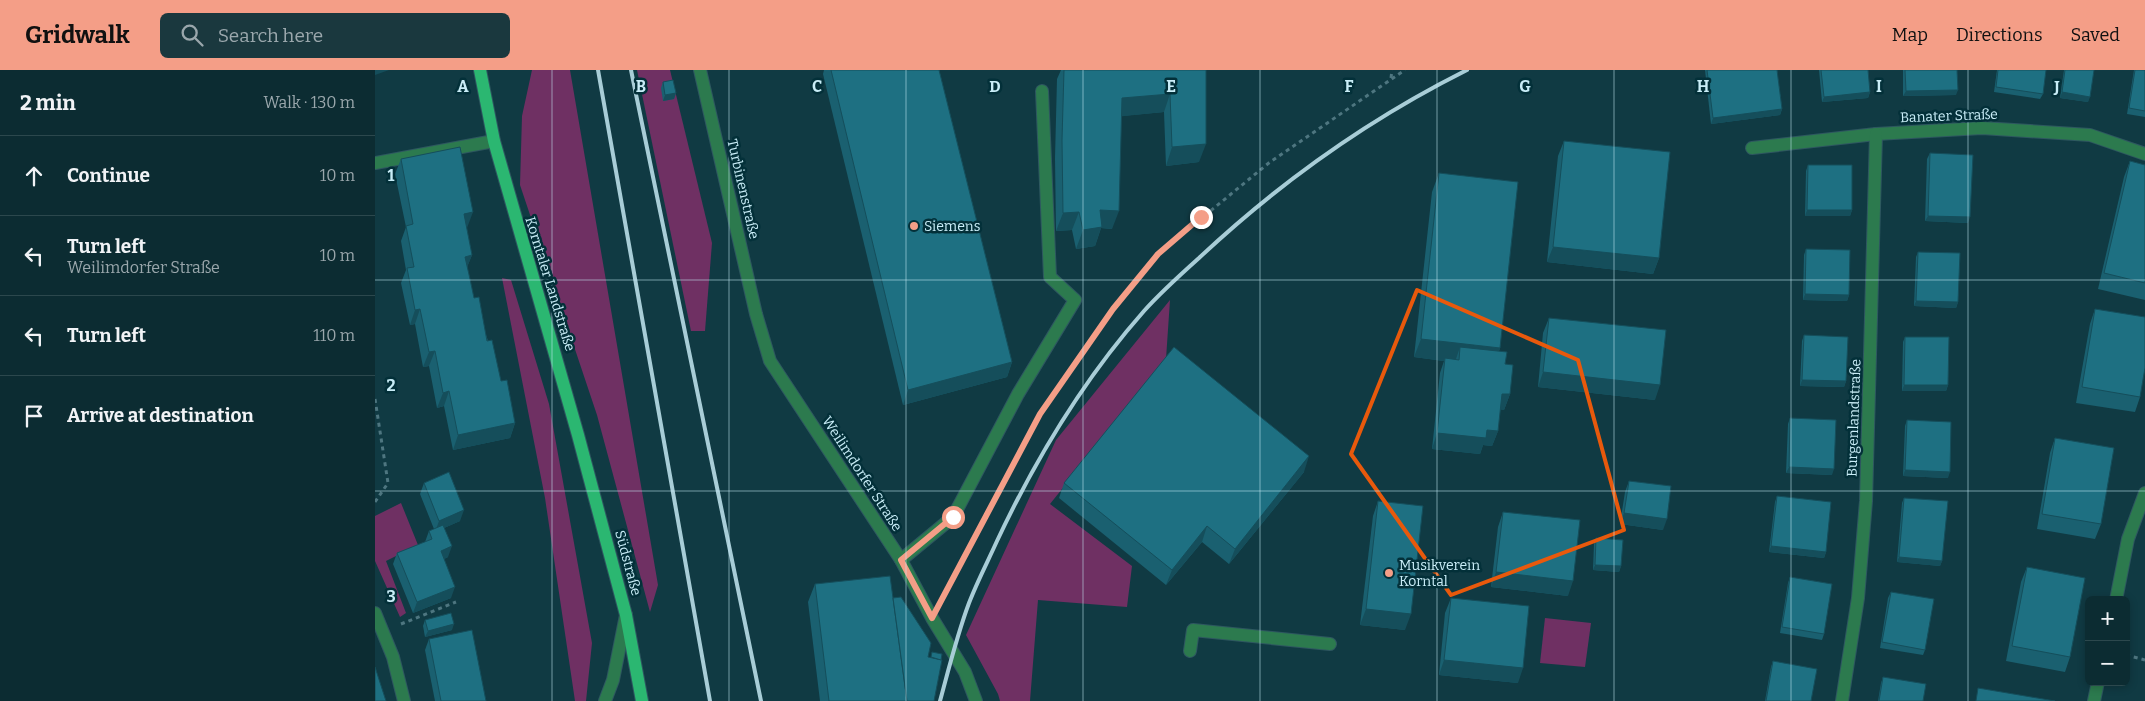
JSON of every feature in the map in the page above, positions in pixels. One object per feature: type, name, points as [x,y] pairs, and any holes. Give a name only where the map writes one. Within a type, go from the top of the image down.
[{"type":"main road","name":"Korntaler Landstraße","points":[[480,70],[494,141],[578,435]]},
{"type":"main road","name":"Südstraße","points":[[578,435],[626,615],[642,701]]},
{"type":"street","name":"Turbinenstraße","points":[[700,70],[756,314]]},
{"type":"street","points":[[901,560],[953,517],[1018,394],[1075,300],[1049,277],[1042,92]]},
{"type":"street","name":"Banater Straße","points":[[1752,148],[1876,134],[1983,128],[2090,135],[2145,154]]},
{"type":"street","name":"Burgenlandstraße","points":[[1842,701],[1858,598],[1867,502],[1876,134]]},
{"type":"street","points":[[375,163],[494,141]]},
{"type":"street","name":"Weilimdorfer Straße","points":[[756,314],[770,361],[901,560],[932,618],[965,672],[977,701]]},
{"type":"street","points":[[2117,596],[2128,539],[2145,492]]},
{"type":"street","points":[[375,613],[393,657],[404,701]]},
{"type":"street","points":[[605,701],[613,680],[626,615]]},
{"type":"street","points":[[1190,651],[1193,630],[1329,644]]},
{"type":"street","points":[[2094,701],[2097,686]]},
{"type":"path","points":[[1391,79],[1392,70]]},
{"type":"path","points":[[932,618],[1040,414],[1113,309],[1158,254],[1270,162],[1405,70]]},
{"type":"path","points":[[375,399],[388,483],[375,502]]},
{"type":"path","points":[[382,631],[456,602]]},
{"type":"path","points":[[2130,656],[2145,660]]},
{"type":"highlighted area","points":[[1417,290],[1578,360],[1624,530],[1451,595],[1351,454]]},
{"type":"shaded area","points":[[532,70],[570,70],[658,585],[650,612],[597,415],[520,185],[522,116]]},
{"type":"shaded area","points":[[637,70],[670,70],[712,243],[705,331],[691,331]]},
{"type":"shaded area","points":[[502,278],[511,280],[549,404],[592,643],[586,701],[575,701],[545,498]]},
{"type":"shaded area","points":[[1170,300],[1166,359],[1050,504],[1132,566],[1127,607],[1038,600],[1030,701],[1000,701],[966,635],[1056,440]]},
{"type":"shaded area","points":[[401,503],[418,545],[386,561],[406,613],[400,617],[375,561],[375,516]]},
{"type":"shaded area","points":[[1545,618],[1591,623],[1585,667],[1540,663]]},
{"type":"building","name":"Siemens","points":[[831,70],[939,70],[1012,362],[908,390]]},
{"type":"building","points":[[1064,70],[1206,70],[1206,144],[1172,147],[1170,94],[1122,98],[1119,211],[1100,210],[1102,227],[1083,230],[1079,212],[1063,213],[1062,140]]},
{"type":"building","points":[[1707,70],[1777,70],[1782,109],[1713,118]]},
{"type":"building","points":[[1821,70],[1868,70],[1870,92],[1824,97]]},
{"type":"building","points":[[1905,70],[1957,70],[1958,90],[1906,91]]},
{"type":"building","points":[[1998,70],[2046,70],[2043,94],[1996,87]]},
{"type":"building","points":[[2065,70],[2094,70],[2090,97],[2062,92]]},
{"type":"building","points":[[2135,70],[2145,70],[2145,111],[2129,108]]},
{"type":"building","points":[[673,80],[676,93],[665,95],[663,82]]},
{"type":"building","points":[[1564,141],[1670,152],[1659,258],[1553,247]]},
{"type":"building","points":[[460,147],[473,212],[464,214],[472,255],[465,257],[474,298],[479,297],[487,341],[492,340],[501,381],[507,380],[515,423],[458,435],[449,391],[443,393],[435,351],[429,352],[420,309],[415,310],[407,268],[414,267],[406,226],[413,224],[401,159]]},
{"type":"building","points":[[1930,153],[1973,155],[1970,217],[1928,216]]},
{"type":"building","points":[[2130,161],[2145,165],[2145,283],[2104,273]]},
{"type":"building","points":[[1808,165],[1852,165],[1852,210],[1807,210]]},
{"type":"building","points":[[1439,173],[1518,182],[1500,348],[1421,339]]},
{"type":"building","points":[[1806,249],[1850,250],[1849,295],[1805,294]]},
{"type":"building","points":[[1918,252],[1960,253],[1958,302],[1916,301]]},
{"type":"building","points":[[2095,309],[2145,317],[2145,368],[2140,397],[2082,387]]},
{"type":"building","points":[[1549,318],[1666,330],[1660,385],[1543,372]]},
{"type":"building","points":[[1804,335],[1848,337],[1846,381],[1802,380]]},
{"type":"building","points":[[1905,337],[1949,337],[1948,385],[1904,385]]},
{"type":"building","points":[[1174,347],[1309,456],[1235,549],[1207,526],[1172,570],[1064,483]]},
{"type":"building","points":[[1460,347],[1507,352],[1505,364],[1513,365],[1510,394],[1502,394],[1498,431],[1487,430],[1486,438],[1437,433],[1445,358],[1459,360]]},
{"type":"building","points":[[1790,418],[1836,420],[1834,469],[1789,467]]},
{"type":"building","points":[[1907,420],[1951,422],[1950,472],[1905,470]]},
{"type":"building","points":[[2055,438],[2114,448],[2101,524],[2042,514]]},
{"type":"building","points":[[449,472],[464,510],[439,521],[424,483]]},
{"type":"building","points":[[1629,481],[1671,486],[1667,519],[1624,513]]},
{"type":"building","points":[[1777,496],[1831,502],[1826,552],[1771,546]]},
{"type":"building","points":[[1904,498],[1948,501],[1942,561],[1899,557]]},
{"type":"building","name":"Musikverein Korntal","points":[[1378,501],[1423,506],[1411,614],[1366,609]]},
{"type":"building","points":[[1503,512],[1580,520],[1573,581],[1496,572]]},
{"type":"building","points":[[443,525],[452,546],[441,551],[455,587],[417,602],[397,553],[432,539],[429,531]]},
{"type":"building","points":[[1596,538],[1623,540],[1621,566],[1595,565]]},
{"type":"building","points":[[2027,567],[2085,578],[2070,657],[2012,646]]},
{"type":"building","points":[[890,576],[907,701],[829,701],[815,584]]},
{"type":"building","points":[[1790,577],[1832,584],[1824,634],[1782,627]]},
{"type":"building","points":[[1891,592],[1934,599],[1925,650],[1882,642]]},
{"type":"building","points":[[901,597],[931,643],[928,657],[942,660],[934,701],[907,701],[893,598]]},
{"type":"building","points":[[1451,598],[1529,606],[1523,668],[1444,660]]},
{"type":"building","points":[[451,613],[454,624],[428,631],[425,620]]},
{"type":"building","points":[[472,630],[486,701],[441,701],[429,639]]},
{"type":"building","points":[[932,652],[942,654],[941,660],[931,657]]},
{"type":"building","points":[[1773,661],[1817,669],[1811,701],[1766,701]]},
{"type":"building","points":[[375,667],[386,701],[375,701]]},
{"type":"building","points":[[1883,677],[1926,684],[1923,701],[1879,701]]},
{"type":"building","points":[[1978,688],[2055,701],[1976,701]]},
{"type":"railway","points":[[598,70],[710,701]]},
{"type":"railway","points":[[631,70],[761,701]]},
{"type":"railway","points":[[940,701],[969,603],[1012,510],[1062,421],[1122,337],[1150,304],[1178,277],[1229,230],[1293,178],[1360,131],[1467,70]]},
{"type":"place","name":"Siemens","points":[[914,226]]},
{"type":"place","name":"Musikverein Korntal","points":[[1389,573]]},
{"type":"route","points":[[953,517],[901,560],[932,618],[1040,414],[1113,309],[1158,254],[1201,217]]}]
